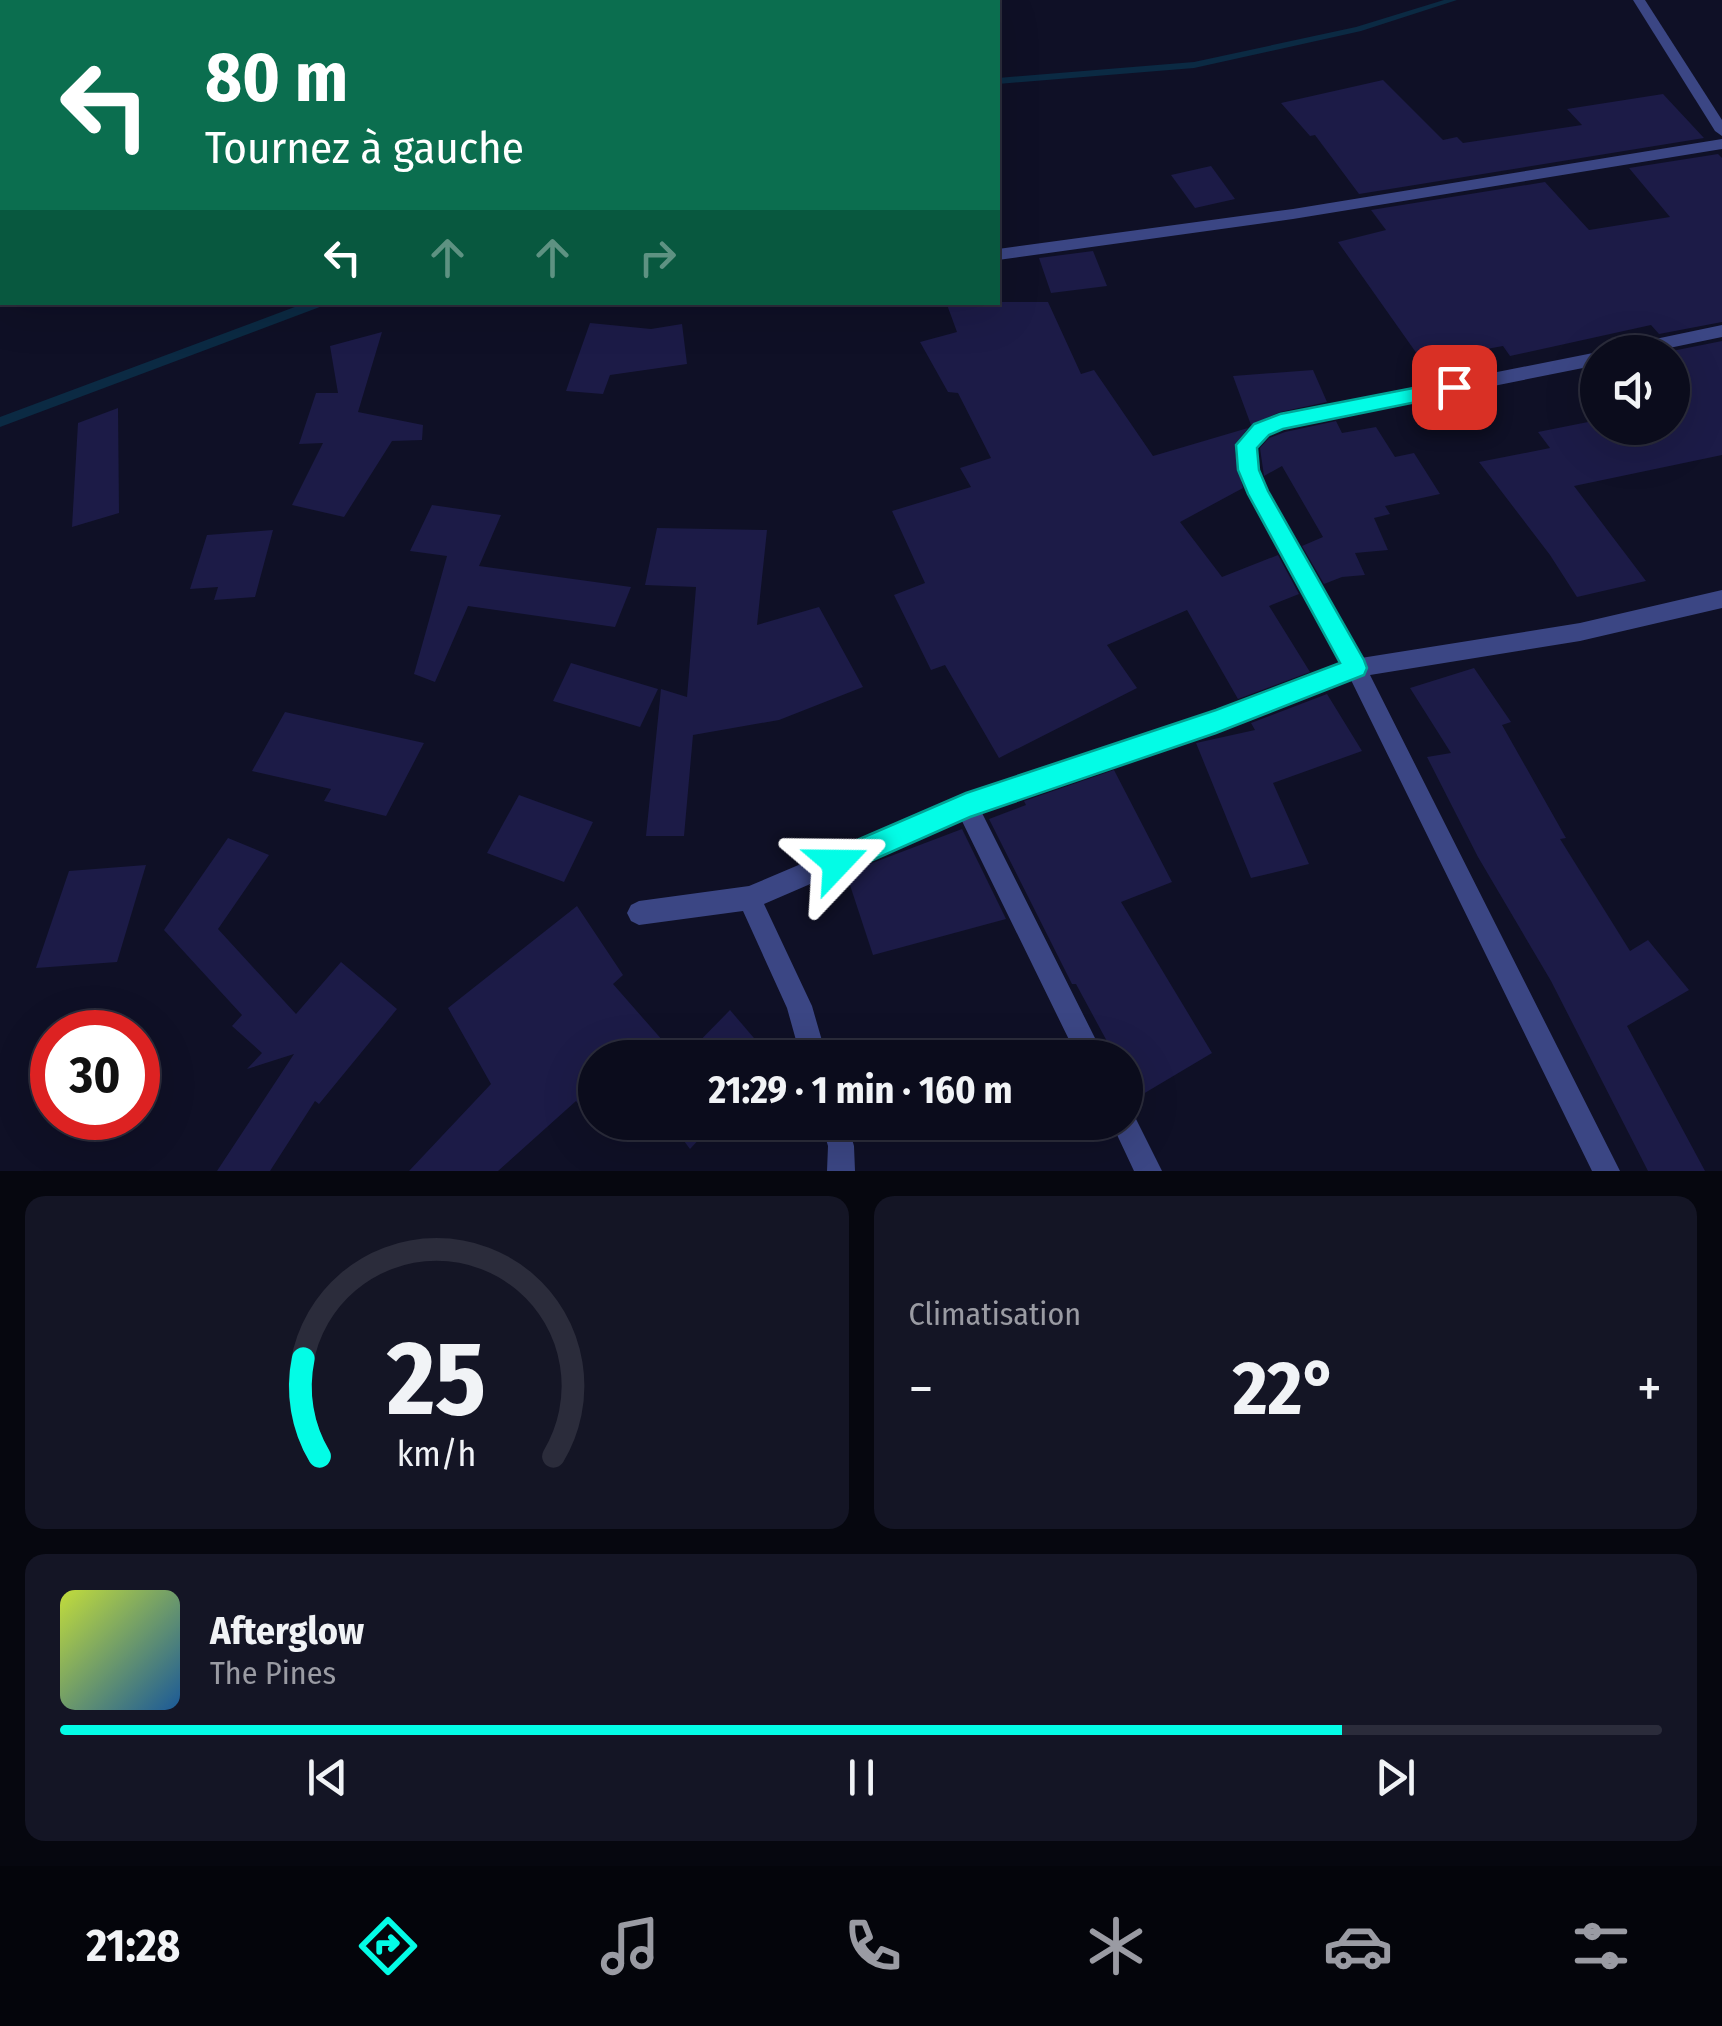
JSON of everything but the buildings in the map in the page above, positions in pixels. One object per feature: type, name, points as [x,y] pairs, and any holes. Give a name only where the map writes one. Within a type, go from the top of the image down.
[{"type":"street","points":[[1639,0],[1722,131]]},
{"type":"street","points":[[1705,106],[1722,106]]},
{"type":"street","points":[[1000,255],[1292,214],[1722,144]]},
{"type":"street","points":[[1690,338],[1722,331]]},
{"type":"street","points":[[1580,362],[1280,422],[1261,430],[1247,445],[1249,470],[1258,494],[1356,668],[1606,1171]]},
{"type":"street","points":[[639,913],[749,898],[966,806],[1216,722],[1356,668],[1580,632],[1722,599]]},
{"type":"street","points":[[966,806],[1083,1040]]},
{"type":"street","points":[[749,898],[799,1006],[809,1040]]},
{"type":"street","points":[[838,1140],[842,1171]]},
{"type":"street","points":[[1133,1140],[1148,1171]]},
{"type":"waterway","points":[[1000,81],[1194,65],[1358,29],[1453,0]]},
{"type":"waterway","points":[[0,422],[313,305]]},
{"type":"route","points":[[837,863],[966,806],[1216,722],[1356,668],[1258,494],[1249,470],[1247,445],[1261,430],[1280,422],[1454,387]]}]
